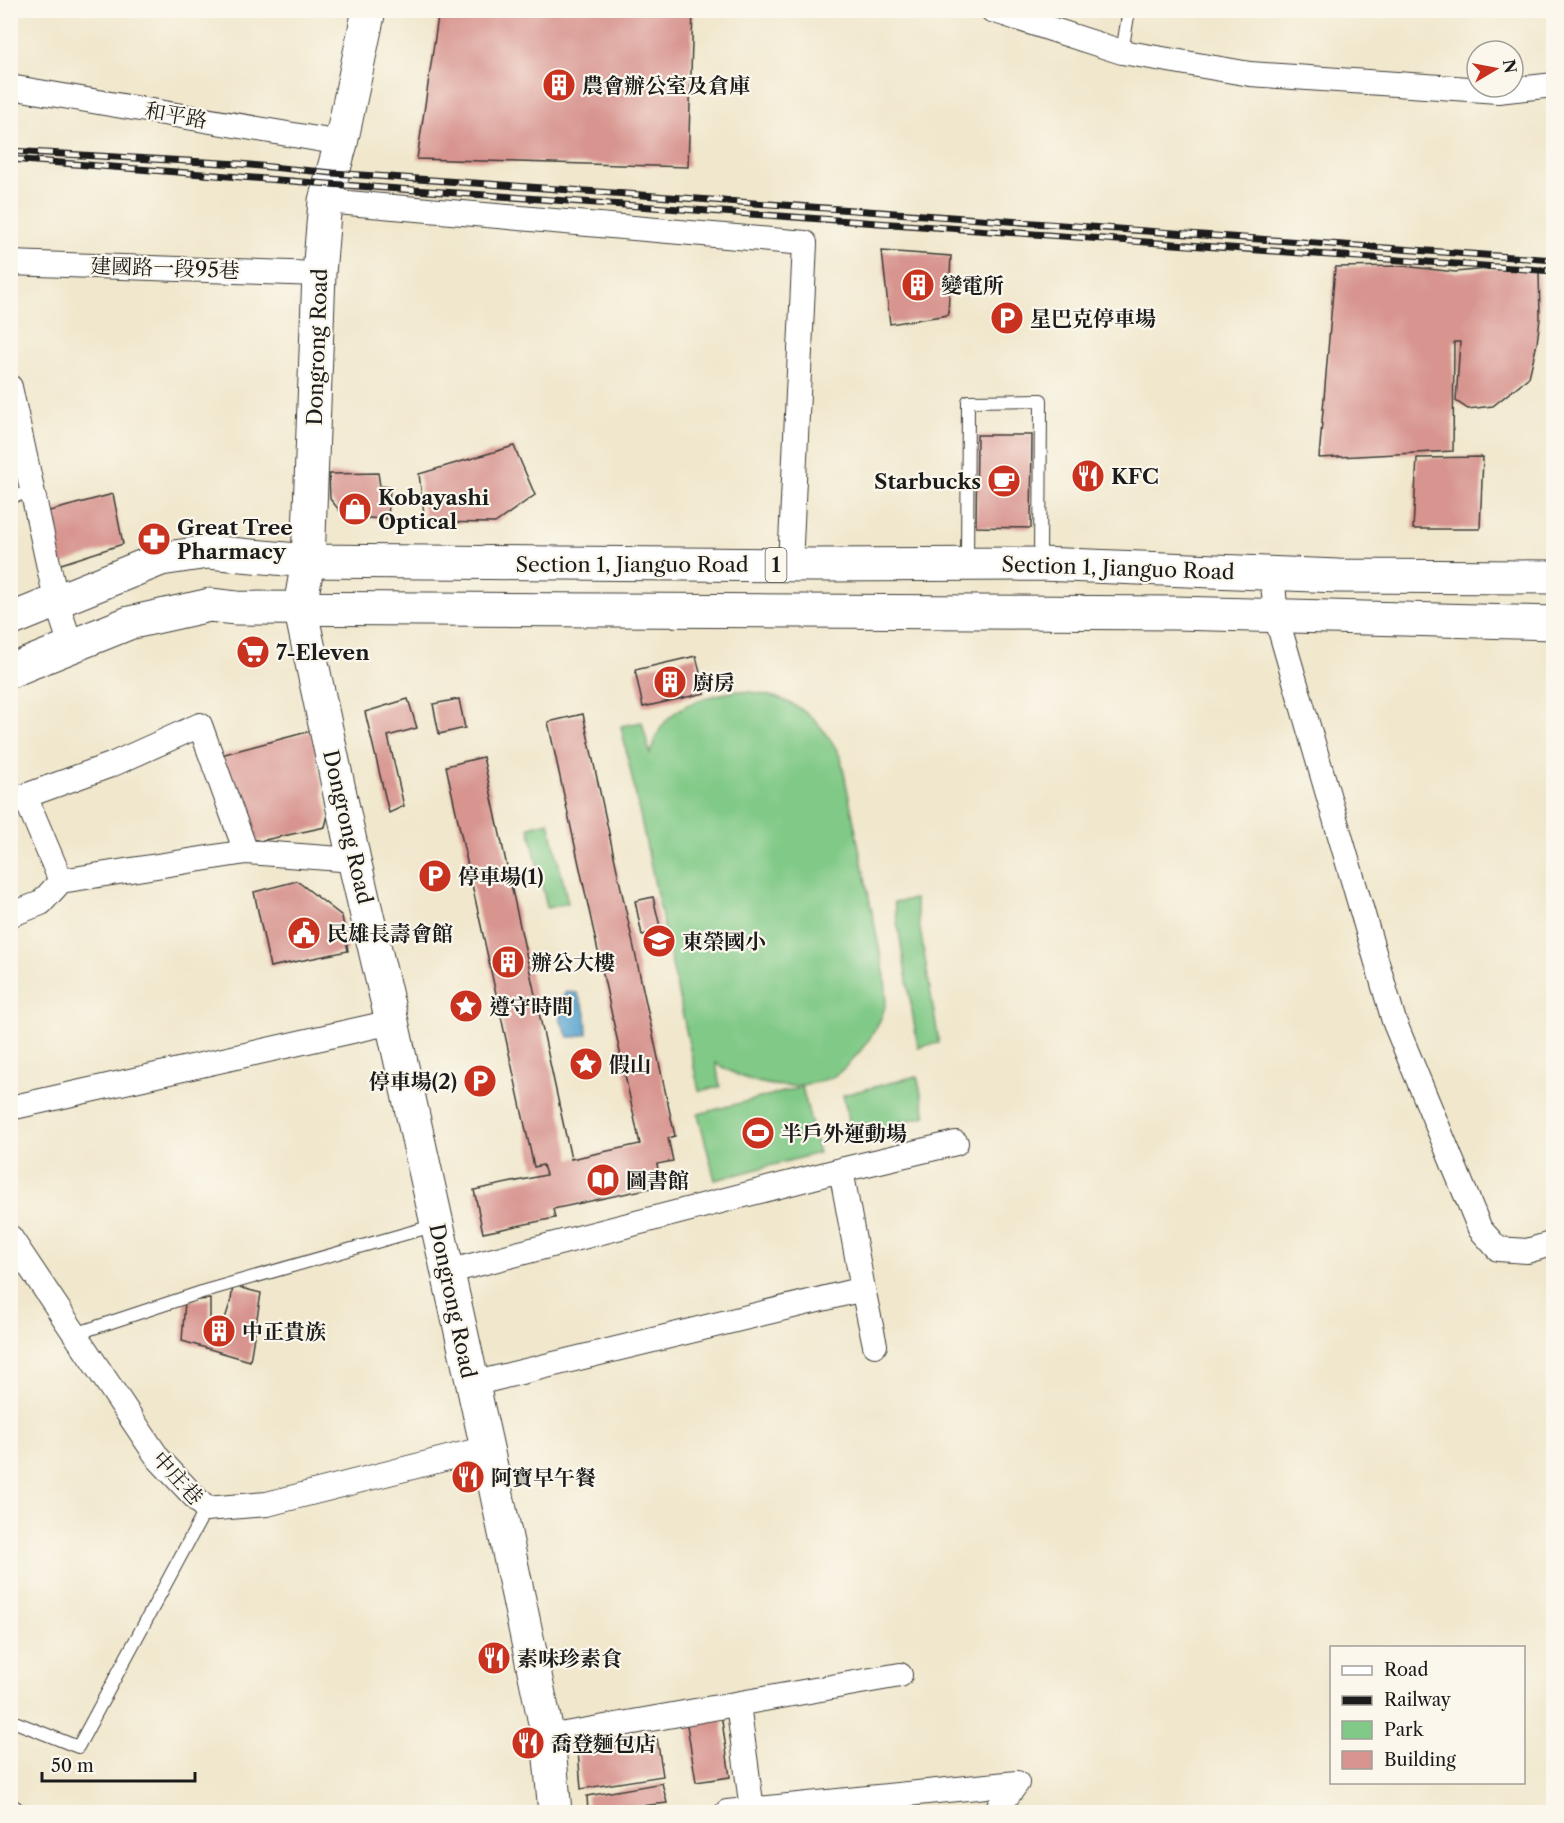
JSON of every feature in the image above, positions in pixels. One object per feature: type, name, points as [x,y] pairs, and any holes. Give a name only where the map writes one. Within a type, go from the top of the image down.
[{"type":"main road","name":"Dongrong Road","points":[[369,10],[341,143],[325,201],[319,274],[308,561],[300,607],[354,860],[487,1448],[548,1737],[555,1812]]},
{"type":"main road","name":"Section 1, Jianguo Road","points":[[10,620],[161,559],[208,552],[308,561],[789,565],[1040,564],[1338,576],[1554,577]]},
{"type":"main road","name":"Section 1, Jianguo Road","points":[[10,671],[129,623],[210,605],[236,608],[1174,613],[1554,623]]},
{"type":"street","points":[[992,10],[1122,52],[1262,75],[1498,91],[1554,85]]},
{"type":"street","name":"和平路","points":[[10,87],[341,143]]},
{"type":"street","points":[[325,201],[805,243],[789,565]]},
{"type":"street","name":"建國路一段95巷","points":[[10,263],[319,274]]},
{"type":"street","points":[[10,387],[22,494],[71,646]]},
{"type":"street","points":[[1272,573],[1276,616],[1394,1021],[1480,1229],[1498,1249],[1527,1251],[1554,1243]]},
{"type":"street","points":[[61,881],[25,796],[111,765],[200,725],[246,852]]},
{"type":"street","points":[[10,915],[41,903],[61,881],[246,852],[354,860]]},
{"type":"street","points":[[10,1108],[392,1022]]},
{"type":"street","points":[[447,1272],[841,1170],[956,1143]]},
{"type":"street","points":[[841,1170],[862,1289],[875,1345]]},
{"type":"street","name":"中庄巷","points":[[10,1237],[158,1458],[206,1509],[267,1504],[487,1448]]},
{"type":"street","points":[[472,1384],[862,1289]]},
{"type":"street","points":[[548,1737],[900,1675]]},
{"type":"street","points":[[738,1704],[752,1810]]},
{"type":"street","points":[[727,1812],[1017,1783],[995,1812]]},
{"type":"lane","points":[[1122,52],[1129,10]]},
{"type":"lane","points":[[967,564],[968,401],[1041,400],[1040,564]]},
{"type":"lane","points":[[75,1334],[208,1290],[437,1225]]},
{"type":"lane","points":[[10,1720],[78,1747],[206,1509]]},
{"type":"green space","points":[[737,691],[772,696],[800,708],[822,729],[841,758],[885,977],[886,1000],[880,1020],[869,1039],[849,1064],[832,1077],[803,1085],[777,1086],[740,1076],[716,1063],[720,1087],[699,1091],[621,726],[642,722],[650,754],[656,737],[666,721],[683,707],[704,698]]},
{"type":"green space","points":[[549,822],[568,903],[547,908],[529,827]]},
{"type":"green space","points":[[915,899],[939,1043],[918,1047],[894,902]]},
{"type":"green space","points":[[917,1076],[926,1116],[852,1134],[843,1095]]},
{"type":"green space","name":"半戶外運動場","points":[[802,1087],[819,1153],[715,1180],[698,1114]]},
{"type":"water","points":[[566,992],[577,993],[586,1013],[587,1034],[568,1037],[560,1019],[559,1002]]},
{"type":"building","name":"農會辦公室及倉庫","points":[[439,10],[693,10],[688,167],[417,159]]},
{"type":"building","name":"變電所","points":[[882,251],[951,256],[948,315],[890,324]]},
{"type":"building","points":[[1403,266],[1455,272],[1499,268],[1539,272],[1540,318],[1529,377],[1493,406],[1468,409],[1456,401],[1460,342],[1454,342],[1453,451],[1319,458],[1335,267]]},
{"type":"building","name":"Starbucks","points":[[977,435],[1032,435],[1031,528],[976,527]]},
{"type":"building","points":[[514,446],[535,495],[495,523],[425,522],[419,474]]},
{"type":"building","points":[[1483,457],[1480,529],[1413,529],[1417,458]]},
{"type":"building","points":[[378,473],[380,486],[390,487],[388,519],[345,517],[330,499],[329,474]]},
{"type":"building","points":[[113,494],[123,544],[55,566],[46,512]]},
{"type":"building","name":"廚房","points":[[696,656],[705,693],[643,707],[635,670]]},
{"type":"building","points":[[408,699],[417,728],[388,736],[404,806],[389,813],[365,712]]},
{"type":"building","points":[[459,699],[465,728],[439,734],[433,704]]},
{"type":"building","points":[[583,714],[675,1136],[668,1138],[673,1161],[657,1164],[661,1186],[553,1209],[555,1218],[483,1233],[474,1190],[546,1175],[543,1165],[534,1167],[446,766],[483,757],[571,1159],[640,1144],[548,722]]},
{"type":"building","points":[[311,731],[328,815],[325,827],[260,841],[250,838],[221,755]]},
{"type":"building","name":"民雄長壽會館","points":[[297,881],[342,916],[348,951],[270,967],[254,892]]},
{"type":"building","points":[[653,897],[661,931],[642,935],[635,901]]},
{"type":"building","name":"中正貴族","points":[[233,1286],[261,1293],[250,1361],[182,1341],[185,1301],[210,1299],[210,1321],[224,1322]]},
{"type":"building","points":[[721,1714],[730,1777],[696,1782],[686,1719]]},
{"type":"building","points":[[657,1738],[663,1776],[581,1789],[578,1751]]},
{"type":"building","points":[[662,1783],[667,1803],[588,1812],[587,1796]]},
{"type":"waterway","points":[[1040,1812],[1051,1812]]},
{"type":"railway","points":[[10,151],[240,164],[333,173],[1554,260]]},
{"type":"railway","points":[[10,159],[329,184],[1554,271]]},
{"type":"place","name":"農會辦公室及倉庫","points":[[559,85]]},
{"type":"place","name":"變電所","points":[[918,285]]},
{"type":"place","name":"星巴克停車場","points":[[1007,318]]},
{"type":"place","name":"KFC","points":[[1088,476]]},
{"type":"place","name":"Starbucks","points":[[1004,481]]},
{"type":"place","name":"Kobayashi Optical","points":[[355,509]]},
{"type":"place","name":"Great Tree Pharmacy","points":[[154,539]]},
{"type":"place","name":"7-Eleven","points":[[253,652]]},
{"type":"place","name":"廚房","points":[[670,682]]},
{"type":"place","name":"停車場(1)","points":[[435,876]]},
{"type":"place","name":"民雄長壽會館","points":[[304,933]]},
{"type":"place","name":"東榮國小","points":[[659,941]]},
{"type":"place","name":"辦公大樓","points":[[508,962]]},
{"type":"place","name":"遵守時間","points":[[466,1006]]},
{"type":"place","name":"假山","points":[[586,1064]]},
{"type":"place","name":"停車場(2)","points":[[480,1081]]},
{"type":"place","name":"半戶外運動場","points":[[758,1133]]},
{"type":"place","name":"圖書館","points":[[603,1180]]},
{"type":"place","name":"中正貴族","points":[[219,1331]]},
{"type":"place","name":"阿寶早午餐","points":[[468,1477]]},
{"type":"place","name":"素味珍素食","points":[[494,1658]]},
{"type":"place","name":"喬登麵包店","points":[[528,1743]]}]
